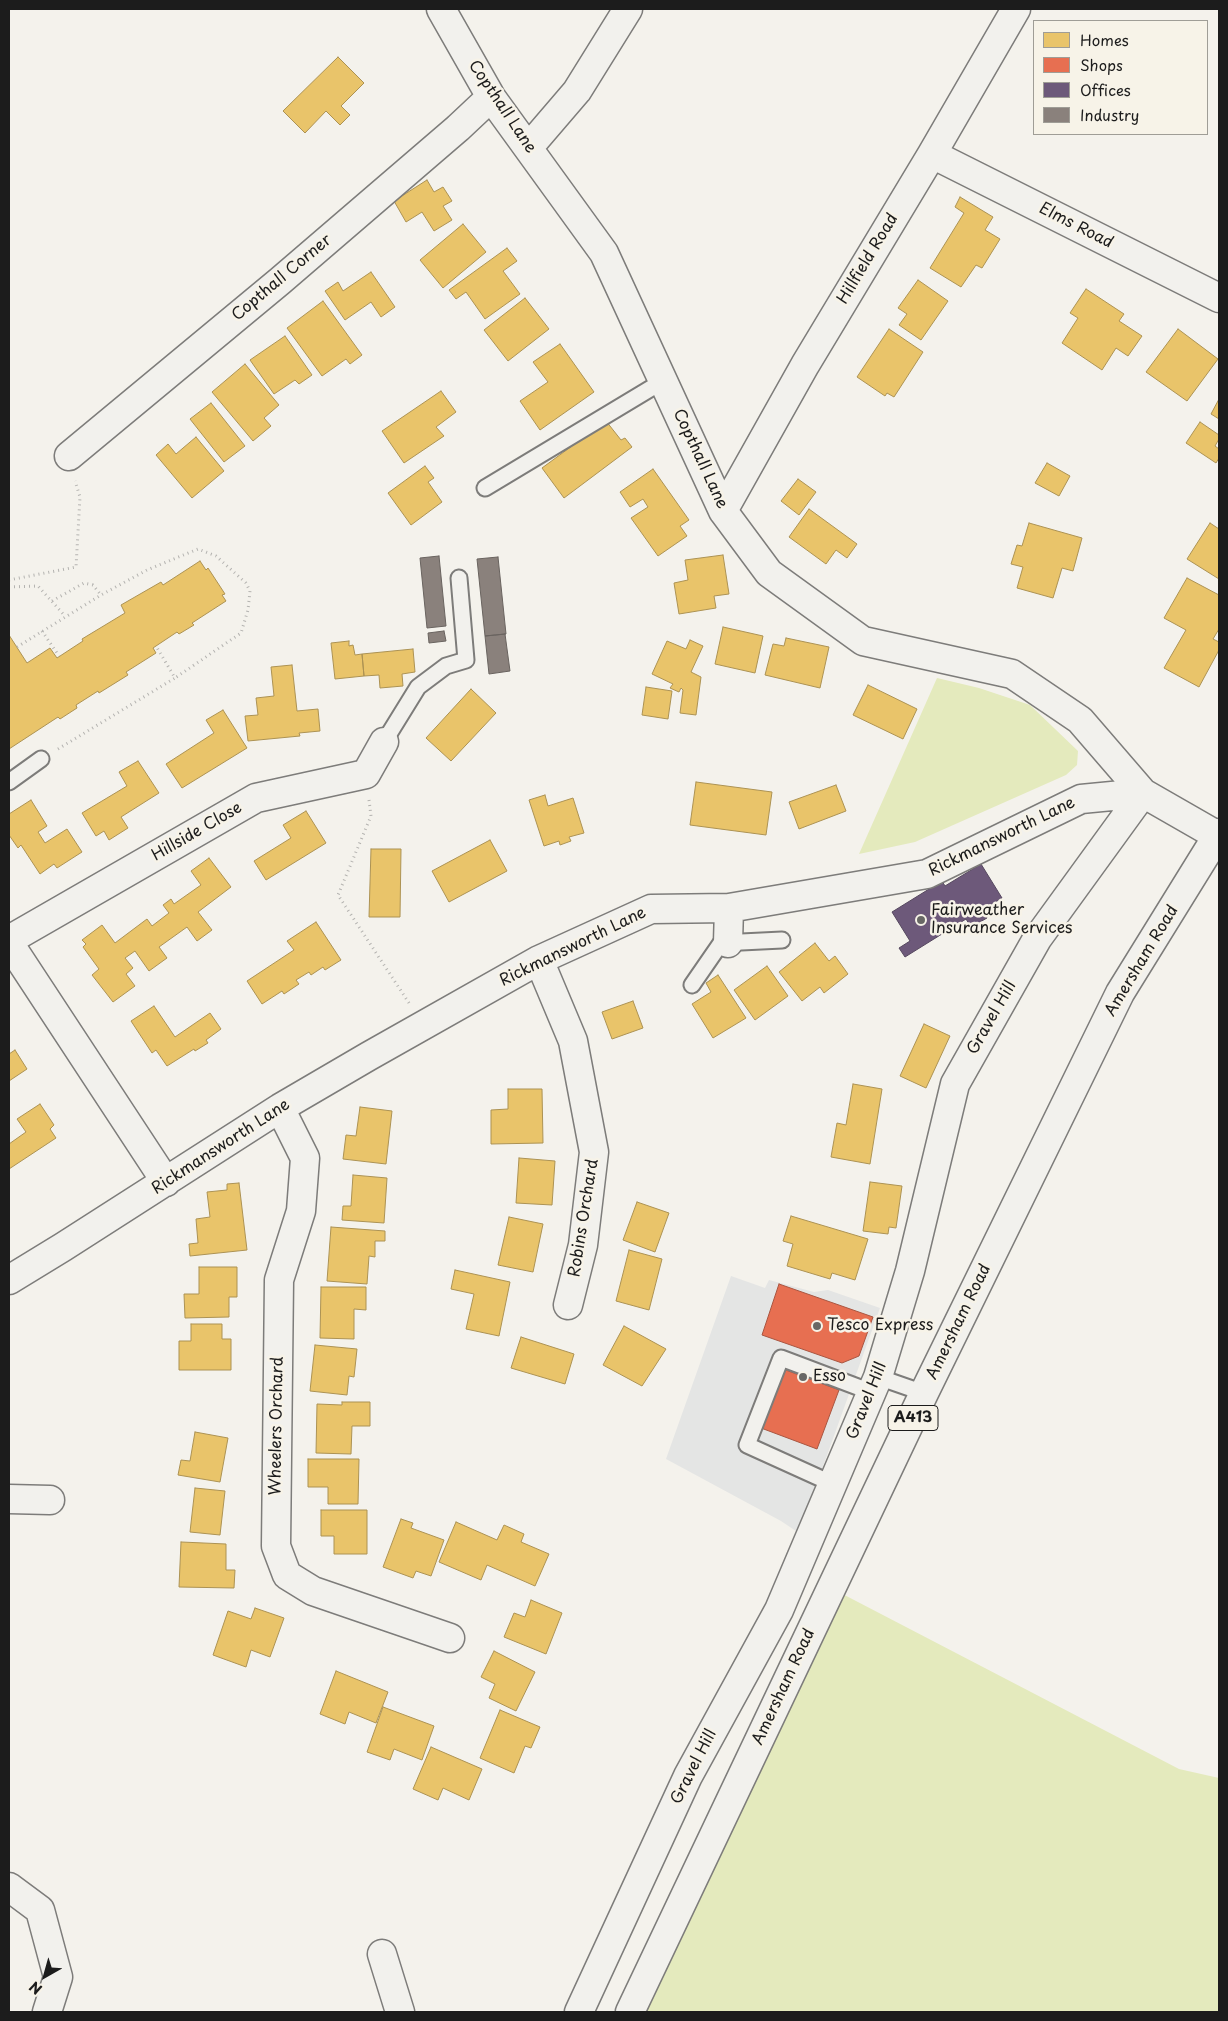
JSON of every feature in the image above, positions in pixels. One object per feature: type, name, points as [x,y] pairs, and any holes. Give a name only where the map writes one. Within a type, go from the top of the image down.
[{"type":"main road","name":"Copthall Lane","points":[[441,9],[491,97],[604,253],[723,511],[769,573],[863,641],[1012,674],[1080,720],[1143,793]]},
{"type":"main road","points":[[529,147],[577,91],[628,9]]},
{"type":"main road","name":"Hillfield Road","points":[[723,511],[805,365],[932,154],[1016,9]]},
{"type":"main road","name":"Copthall Corner","points":[[69,456],[280,281],[458,128],[491,97]]},
{"type":"main road","name":"Elms Road","points":[[932,154],[1219,298]]},
{"type":"main road","points":[[366,774],[384,742]]},
{"type":"main road","name":"Hillside Close","points":[[166,1182],[9,942],[256,798],[366,774]]},
{"type":"main road","points":[[1143,793],[1218,834]]},
{"type":"main road","name":"Rickmansworth Lane","points":[[9,1280],[280,1108],[423,1025],[539,960],[651,909],[729,908],[927,874],[1080,799],[1143,793]]},
{"type":"main road","name":"Gravel Hill","points":[[578,2012],[688,1776],[779,1610],[875,1384],[910,1271],[955,1084],[1037,939],[1143,793]]},
{"type":"main road","name":"Amersham Road","points":[[630,2012],[924,1394],[1120,993],[1218,834]]},
{"type":"main road","points":[[728,942],[729,908]]},
{"type":"main road","name":"Robins Orchard","points":[[539,960],[573,1041],[594,1152],[583,1245],[568,1305]]},
{"type":"main road","name":"Wheelers Orchard","points":[[280,1108],[305,1158],[301,1212],[279,1280],[276,1546],[287,1574],[313,1591],[450,1638]]},
{"type":"main road","points":[[9,1499],[50,1500]]},
{"type":"main road","points":[[9,1887],[40,1910],[58,1977],[47,2012]]},
{"type":"main road","points":[[382,1954],[400,2012]]},
{"type":"lane","points":[[485,488],[663,382]]},
{"type":"lane","points":[[384,742],[418,687],[446,666],[466,660],[459,578]]},
{"type":"lane","points":[[9,782],[41,759]]},
{"type":"lane","points":[[692,985],[721,943],[782,940]]},
{"type":"lane","points":[[833,1484],[747,1445],[781,1358],[875,1384],[924,1394]]},
{"type":"path","points":[[9,580],[76,567],[80,497],[69,456]]},
{"type":"path","points":[[17,647],[100,595],[147,570],[198,549],[216,556],[246,583],[250,592],[248,610],[241,633],[175,678],[41,759]]},
{"type":"path","points":[[52,602],[84,583],[94,585],[100,595]]},
{"type":"path","points":[[9,587],[38,586],[65,616]]},
{"type":"path","points":[[42,631],[60,656]]},
{"type":"path","points":[[156,646],[175,678]]},
{"type":"path","points":[[366,774],[371,816],[338,894],[423,1025]]},
{"type":"shaded area","points":[[731,1276],[765,1288],[769,1280],[814,1292],[828,1290],[880,1308],[799,1533],[781,1521],[666,1459]]},
{"type":"green space","points":[[937,678],[979,688],[1030,705],[1078,751],[1077,765],[1066,775],[915,842],[859,854]]},
{"type":"green space","points":[[831,1588],[1179,1769],[1219,1778],[1219,2012],[630,2012]]},
{"type":"building: Homes","points":[[338,57],[364,83],[341,106],[350,115],[340,125],[326,111],[305,133],[283,111]]},
{"type":"building: Homes","points":[[427,180],[434,192],[443,187],[452,201],[443,206],[452,220],[434,231],[422,212],[406,222],[394,201]]},
{"type":"building: Homes","points":[[960,197],[993,217],[985,230],[1000,239],[982,268],[976,265],[961,287],[930,268],[964,213],[955,207]]},
{"type":"building: Homes","points":[[463,224],[486,252],[443,288],[420,260]]},
{"type":"building: Homes","points":[[507,248],[517,261],[503,271],[520,294],[485,319],[466,292],[456,299],[449,290]]},
{"type":"building: Homes","points":[[371,272],[395,307],[381,317],[371,302],[345,320],[325,291],[338,282],[343,291]]},
{"type":"building: Homes","points":[[918,280],[948,301],[921,340],[899,325],[907,314],[898,308]]},
{"type":"building: Homes","points":[[1086,289],[1124,314],[1119,321],[1142,336],[1128,356],[1116,348],[1102,370],[1062,343],[1078,318],[1070,313]]},
{"type":"building: Homes","points":[[525,298],[549,329],[508,361],[484,330]]},
{"type":"building: Homes","points":[[323,301],[362,355],[350,364],[346,359],[322,376],[287,328]]},
{"type":"building: Homes","points":[[889,329],[923,352],[894,397],[887,393],[885,396],[857,377]]},
{"type":"building: Homes","points":[[1178,329],[1218,359],[1187,401],[1146,372]]},
{"type":"building: Homes","points":[[285,336],[312,375],[299,384],[295,380],[274,394],[250,360]]},
{"type":"building: Homes","points":[[560,344],[594,392],[540,430],[520,401],[548,382],[533,362]]},
{"type":"building: Homes","points":[[245,364],[279,405],[264,418],[271,426],[253,441],[212,392]]},
{"type":"building: Homes","points":[[441,391],[456,412],[436,427],[444,436],[404,463],[382,431]]},
{"type":"building: Homes","points":[[1219,399],[1219,419],[1211,414]]},
{"type":"building: Homes","points":[[211,403],[245,446],[224,462],[190,419]]},
{"type":"building: Homes","points":[[606,421],[621,440],[625,438],[632,447],[564,498],[542,468]]},
{"type":"building: Homes","points":[[1200,422],[1219,435],[1215,446],[1219,449],[1219,458],[1216,463],[1186,443]]},
{"type":"building: Homes","points":[[196,437],[224,471],[192,498],[156,455],[168,444],[176,454]]},
{"type":"building: Homes","points":[[1047,463],[1070,476],[1059,496],[1035,483]]},
{"type":"building: Homes","points":[[425,466],[434,478],[428,482],[442,502],[411,525],[388,493]]},
{"type":"building: Homes","points":[[653,469],[689,520],[680,526],[687,536],[658,556],[631,518],[648,507],[643,499],[630,507],[620,492]]},
{"type":"building: Homes","points":[[798,479],[816,492],[799,515],[781,501]]},
{"type":"building: Homes","points":[[809,509],[857,544],[847,558],[836,550],[826,564],[789,537]]},
{"type":"building: Homes","points":[[1029,523],[1082,538],[1073,571],[1062,568],[1053,598],[1017,588],[1023,567],[1011,564],[1017,545],[1022,546]]},
{"type":"building: Homes","points":[[1210,523],[1219,529],[1219,579],[1187,559]]},
{"type":"building: Homes","points":[[723,555],[729,594],[714,596],[716,608],[679,614],[674,583],[688,580],[685,560]]},
{"type":"building: Homes","points":[[200,561],[206,570],[208,568],[225,594],[222,595],[226,601],[192,623],[194,625],[179,634],[177,632],[153,648],[156,653],[126,672],[128,675],[99,693],[98,691],[76,705],[77,708],[60,719],[58,717],[9,749],[9,635],[27,663],[50,648],[57,658],[83,641],[82,639],[125,613],[121,605],[161,582],[163,585]]},
{"type":"building: Homes","points":[[1187,578],[1219,595],[1219,629],[1213,639],[1219,642],[1219,650],[1199,687],[1164,668],[1186,630],[1164,618]]},
{"type":"building: Homes","points":[[723,627],[763,636],[755,673],[715,664]]},
{"type":"building: Homes","points":[[786,638],[829,647],[820,688],[765,675],[773,644],[784,646]]},
{"type":"building: Homes","points":[[690,640],[703,646],[691,672],[701,677],[696,715],[680,713],[683,690],[681,688],[679,692],[670,688],[673,684],[652,674],[667,641],[686,649]]},
{"type":"building: Homes","points":[[349,641],[349,646],[353,645],[355,655],[362,654],[364,676],[335,679],[331,643]]},
{"type":"building: Homes","points":[[413,649],[415,672],[402,674],[403,686],[380,688],[379,675],[364,676],[362,654]]},
{"type":"building: Homes","points":[[292,665],[297,711],[318,709],[320,731],[299,733],[300,736],[248,741],[245,716],[258,715],[256,698],[274,696],[271,667]]},
{"type":"building: Homes","points":[[868,685],[917,709],[903,739],[853,715]]},
{"type":"building: Homes","points":[[646,687],[672,691],[668,719],[642,715]]},
{"type":"building: Homes","points":[[471,689],[496,713],[451,761],[426,738]]},
{"type":"building: Homes","points":[[223,710],[247,748],[182,788],[166,764],[214,733],[206,720]]},
{"type":"building: Homes","points":[[138,761],[159,793],[121,817],[128,828],[109,840],[104,831],[96,836],[82,813],[127,786],[119,772]]},
{"type":"building: Homes","points":[[696,782],[772,792],[766,835],[690,825]]},
{"type":"building: Homes","points":[[836,785],[846,811],[799,829],[789,802]]},
{"type":"building: Homes","points":[[545,795],[548,806],[573,798],[584,833],[569,837],[571,841],[560,845],[559,841],[544,846],[529,800]]},
{"type":"building: Homes","points":[[31,800],[47,826],[38,832],[45,843],[67,829],[82,852],[57,868],[54,864],[40,874],[21,845],[18,848],[9,835],[9,814]]},
{"type":"building: Homes","points":[[306,811],[326,843],[266,880],[254,861],[291,838],[283,825]]},
{"type":"building: Homes","points":[[490,840],[507,871],[449,902],[432,871]]},
{"type":"building: Homes","points":[[371,849],[401,849],[400,917],[369,917]]},
{"type":"building: Homes","points":[[209,858],[231,887],[198,912],[212,930],[197,941],[187,927],[159,947],[167,958],[149,971],[135,951],[125,958],[133,968],[126,974],[135,986],[113,1002],[92,975],[99,969],[83,947],[86,944],[82,940],[102,925],[115,943],[147,919],[152,926],[169,913],[163,905],[171,899],[174,904],[201,885],[191,871]]},
{"type":"building: Homes","points":[[316,922],[341,960],[325,970],[323,967],[311,975],[309,972],[296,980],[299,984],[284,994],[282,991],[262,1004],[247,981],[294,950],[287,941]]},
{"type":"building: Homes","points":[[815,943],[829,961],[835,956],[848,974],[824,993],[820,987],[802,1001],[779,972]]},
{"type":"building: Homes","points":[[767,966],[788,996],[755,1020],[734,990]]},
{"type":"building: Homes","points":[[718,975],[746,1018],[713,1038],[692,1004],[711,992],[706,983]]},
{"type":"building: Homes","points":[[633,1001],[643,1028],[612,1039],[602,1012]]},
{"type":"building: Homes","points":[[154,1006],[175,1037],[210,1013],[221,1029],[206,1040],[208,1043],[195,1051],[194,1049],[167,1066],[156,1050],[152,1053],[131,1021]]},
{"type":"building: Homes","points":[[924,1024],[950,1036],[926,1088],[900,1076]]},
{"type":"building: Homes","points":[[15,1050],[27,1069],[9,1081],[9,1054]]},
{"type":"building: Homes","points":[[853,1084],[882,1089],[870,1164],[831,1157],[837,1123],[846,1125]]},
{"type":"building: Homes","points":[[508,1089],[542,1089],[543,1143],[491,1144],[491,1110],[508,1109]]},
{"type":"building: Homes","points":[[40,1104],[54,1125],[50,1129],[56,1138],[9,1169],[9,1144],[26,1132],[17,1119]]},
{"type":"building: Homes","points":[[360,1107],[392,1111],[386,1164],[343,1159],[346,1135],[356,1136]]},
{"type":"building: Homes","points":[[519,1158],[555,1161],[552,1205],[516,1203]]},
{"type":"building: Homes","points":[[353,1175],[387,1178],[384,1223],[342,1220],[343,1206],[351,1206]]},
{"type":"building: Homes","points":[[870,1182],[902,1186],[896,1228],[889,1227],[888,1234],[863,1231]]},
{"type":"building: Homes","points":[[239,1183],[247,1250],[190,1256],[189,1244],[198,1243],[196,1219],[210,1217],[207,1192],[227,1190],[227,1184]]},
{"type":"building: Homes","points":[[637,1202],[669,1213],[655,1252],[623,1240]]},
{"type":"building: Homes","points":[[791,1216],[868,1239],[855,1280],[832,1273],[830,1279],[787,1266],[793,1244],[783,1241]]},
{"type":"building: Homes","points":[[509,1217],[543,1224],[533,1272],[498,1265]]},
{"type":"building: Homes","points":[[331,1227],[385,1231],[385,1241],[375,1241],[375,1257],[369,1256],[367,1284],[327,1281]]},
{"type":"building: Homes","points":[[629,1250],[662,1259],[649,1310],[616,1301]]},
{"type":"building: Homes","points":[[199,1267],[237,1267],[237,1297],[229,1297],[229,1317],[185,1318],[184,1294],[199,1294]]},
{"type":"building: Homes","points":[[455,1270],[510,1282],[499,1336],[466,1329],[474,1294],[451,1289]]},
{"type":"building: Homes","points":[[321,1287],[366,1287],[366,1310],[354,1309],[354,1339],[320,1338]]},
{"type":"building: Homes","points":[[191,1324],[222,1324],[222,1339],[231,1339],[231,1370],[179,1370],[179,1341],[191,1341]]},
{"type":"building: Homes","points":[[624,1326],[666,1349],[642,1386],[603,1365]]},
{"type":"building: Homes","points":[[521,1337],[574,1354],[565,1384],[511,1368]]},
{"type":"building: Homes","points":[[315,1345],[357,1349],[354,1377],[349,1376],[347,1395],[310,1391]]},
{"type":"building: Homes","points":[[342,1402],[370,1402],[370,1426],[352,1426],[351,1454],[316,1453],[317,1404],[342,1405]]},
{"type":"building: Homes","points":[[195,1432],[228,1438],[220,1482],[178,1475],[181,1460],[190,1461]]},
{"type":"building: Homes","points":[[308,1459],[359,1459],[358,1504],[328,1504],[328,1487],[308,1487]]},
{"type":"building: Homes","points":[[195,1488],[225,1491],[220,1535],[190,1532]]},
{"type":"building: Homes","points":[[321,1510],[367,1510],[367,1554],[334,1554],[334,1536],[321,1536]]},
{"type":"building: Homes","points":[[401,1519],[413,1523],[411,1528],[444,1540],[431,1576],[416,1571],[413,1578],[383,1567]]},
{"type":"building: Homes","points":[[456,1522],[497,1540],[504,1525],[524,1534],[521,1542],[549,1554],[535,1586],[487,1565],[481,1580],[439,1562]]},
{"type":"building: Homes","points":[[181,1542],[226,1544],[226,1570],[235,1570],[234,1588],[179,1587]]},
{"type":"building: Homes","points":[[531,1600],[562,1613],[546,1654],[504,1637],[514,1613],[525,1617]]},
{"type":"building: Homes","points":[[255,1608],[284,1618],[270,1657],[251,1650],[246,1667],[213,1655],[228,1611],[251,1619]]},
{"type":"building: Homes","points":[[494,1651],[535,1672],[516,1711],[489,1698],[495,1684],[481,1677]]},
{"type":"building: Homes","points":[[336,1671],[388,1692],[376,1723],[349,1712],[345,1724],[320,1714]]},
{"type":"building: Homes","points":[[383,1707],[434,1726],[422,1760],[394,1749],[390,1760],[367,1752]]},
{"type":"building: Homes","points":[[500,1710],[540,1727],[531,1748],[525,1746],[514,1773],[480,1758]]},
{"type":"building: Homes","points":[[431,1747],[482,1769],[469,1800],[443,1788],[438,1800],[413,1789]]},
{"type":"building: Shops","name":"Tesco Express","points":[[779,1284],[873,1317],[859,1356],[842,1363],[762,1335]]},
{"type":"building: Shops","points":[[783,1369],[839,1390],[817,1449],[761,1428]]},
{"type":"building: Offices","points":[[981,864],[1002,898],[982,910],[987,918],[971,927],[966,919],[905,957],[899,948],[910,941],[892,912],[942,881],[945,886]]},
{"type":"building: Industry","points":[[439,556],[446,626],[427,628],[420,558]]},
{"type":"building: Industry","points":[[498,557],[506,634],[485,636],[477,559]]},
{"type":"building: Industry","points":[[444,631],[446,641],[429,643],[428,633]]},
{"type":"building: Industry","points":[[505,634],[510,671],[489,674],[485,636]]},
{"type":"place","name":"Fairweather Insurance Services","points":[[921,920]]},
{"type":"place","name":"Tesco Express","points":[[817,1326]]},
{"type":"place","name":"Esso","points":[[803,1377]]}]
